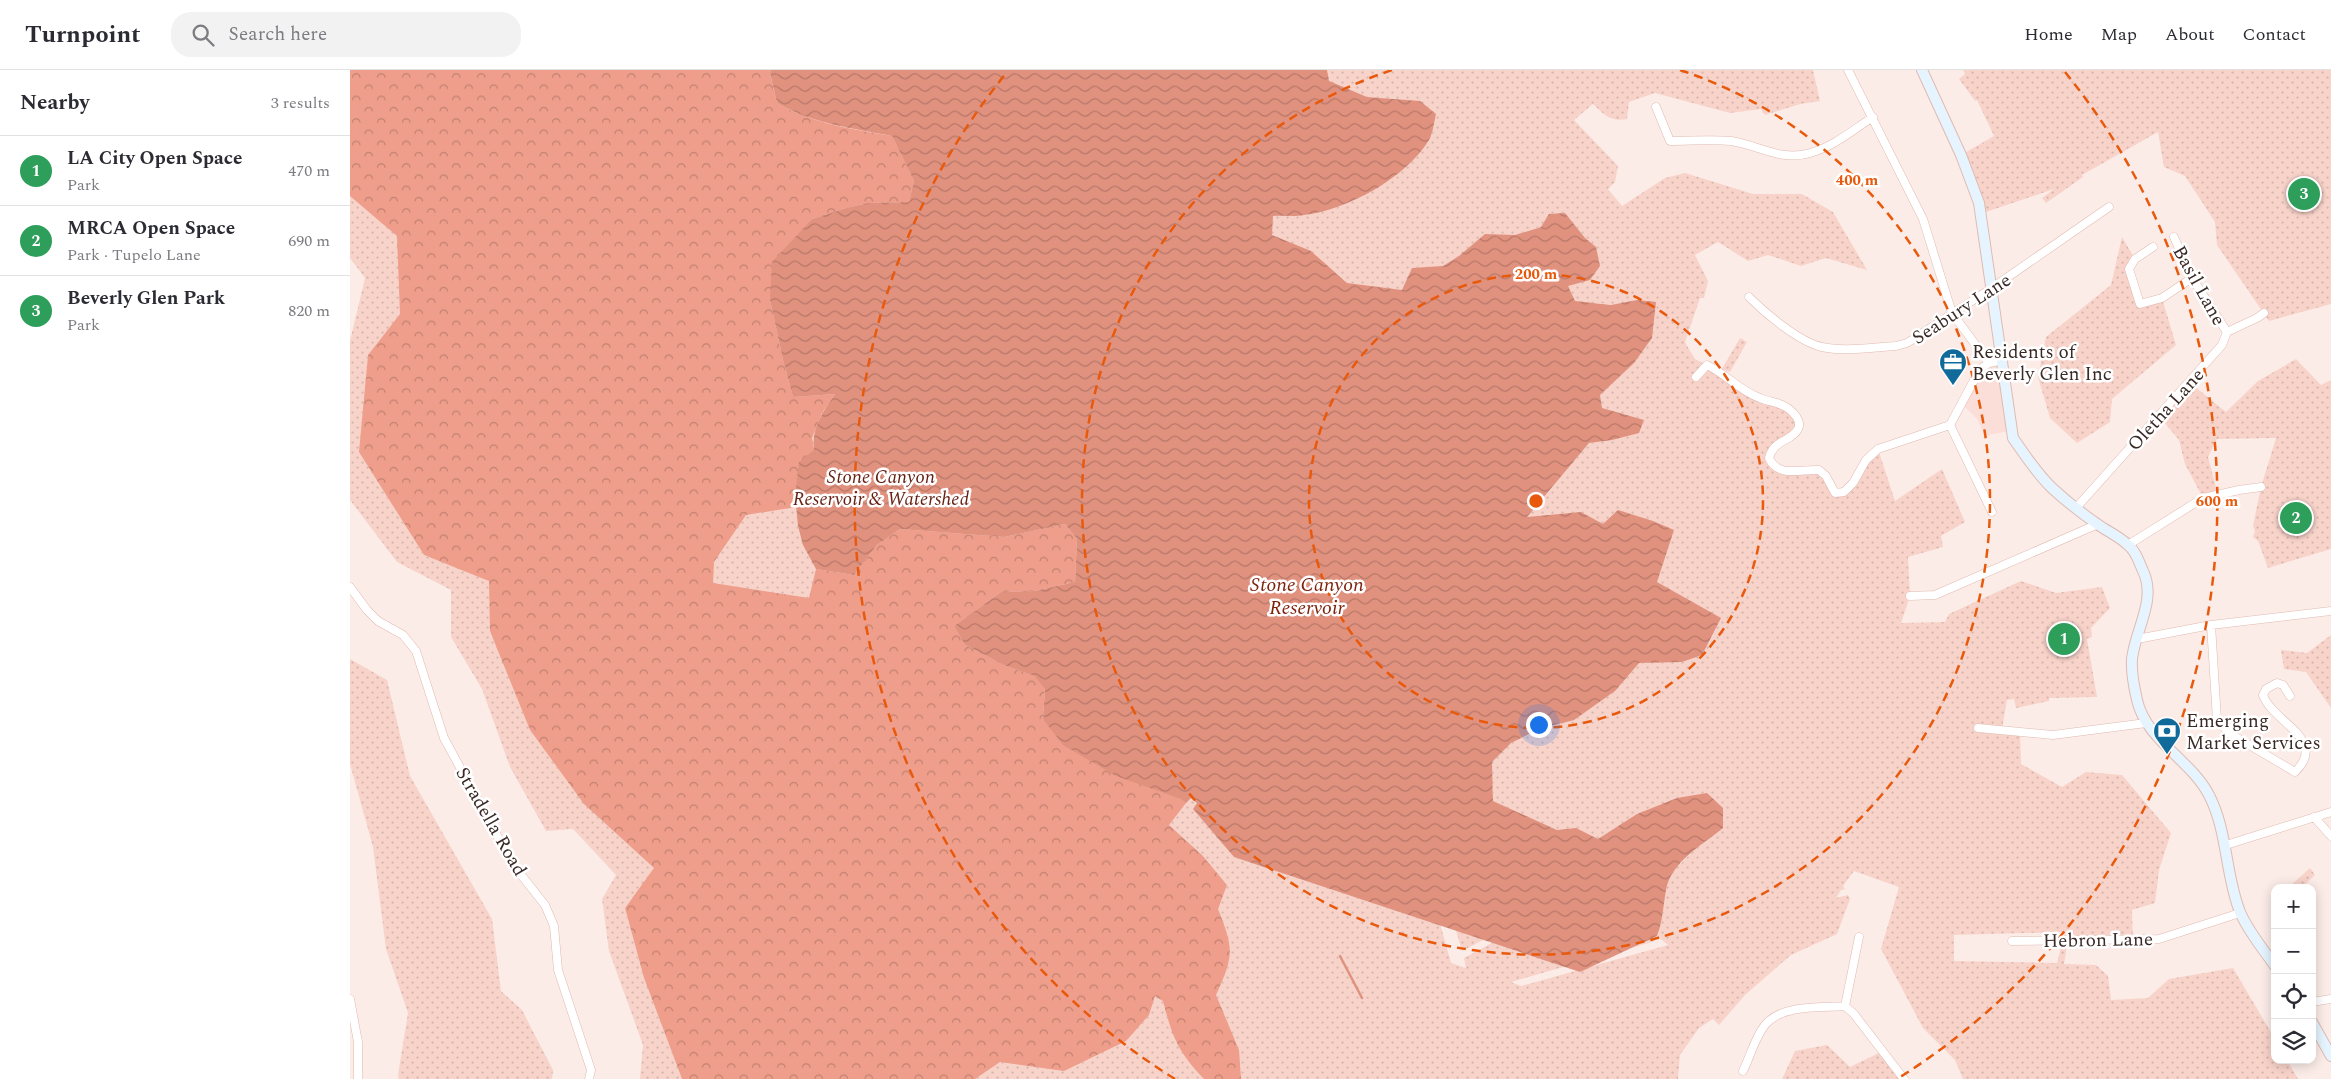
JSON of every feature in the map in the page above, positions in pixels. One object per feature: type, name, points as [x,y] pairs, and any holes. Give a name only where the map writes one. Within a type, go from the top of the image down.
[{"type":"main road","points":[[1922,70],[1961,154],[1978,203],[2014,438],[2032,465],[2051,488],[2128,545],[2136,555],[2145,574],[2148,590],[2132,659],[2138,703],[2146,723],[2196,776],[2209,794],[2218,816],[2226,845],[2240,913],[2271,960]]},
{"type":"main road","points":[[2316,1029],[2331,1056]]},
{"type":"street","points":[[1848,70],[1923,219],[1952,313],[1989,363]]},
{"type":"street","points":[[1656,107],[1670,141],[1734,142],[1781,155],[1795,156],[1825,147],[1873,117]]},
{"type":"street","name":"Seabury Lane","points":[[1748,297],[1765,313],[1814,343],[1831,348],[1896,346],[1907,343],[1992,288],[2109,207]]},
{"type":"street","name":"Basil Lane","points":[[2174,237],[2192,278],[2227,332],[2264,313]]},
{"type":"street","points":[[2153,247],[2135,259],[2130,269],[2140,304],[2162,298],[2192,278]]},
{"type":"street","name":"Oletha Lane","points":[[2076,508],[2222,345],[2227,332]]},
{"type":"street","points":[[1696,376],[1707,365],[1719,371],[1751,394],[1788,408],[1797,418],[1799,425],[1792,435],[1778,443],[1771,450],[1769,458],[1773,466],[1782,471],[1819,470],[1826,476],[1835,493],[1844,492],[1849,487],[1866,460],[1878,450],[1950,425],[1980,369],[1989,363],[2003,360]]},
{"type":"street","points":[[1950,425],[1992,512]]},
{"type":"street","points":[[2128,545],[2203,498],[2261,487]]},
{"type":"street","points":[[1910,596],[1935,595],[2098,524]]},
{"type":"street","name":"Stradella Road","points":[[350,587],[378,621],[403,635],[416,651],[444,738],[518,871],[545,905],[554,926],[558,970],[590,1070],[589,1079]]},
{"type":"street","points":[[2138,639],[2211,625],[2331,611]]},
{"type":"street","points":[[2211,625],[2218,720],[2229,733],[2295,772],[2303,765],[2306,754],[2304,741],[2271,709],[2263,695],[2266,689],[2277,683],[2283,684],[2290,696]]},
{"type":"street","points":[[1978,728],[2052,735],[2146,723]]},
{"type":"street","points":[[2226,845],[2331,812]]},
{"type":"street","points":[[2314,817],[2331,836]]},
{"type":"street","name":"Hebron Lane","points":[[2012,941],[2159,939],[2240,913]]},
{"type":"street","points":[[1846,1006],[1858,937]]},
{"type":"street","points":[[350,999],[358,1042],[358,1079]]},
{"type":"street","points":[[2316,1001],[2331,999]]},
{"type":"street","points":[[1743,1071],[1764,1026],[1774,1016],[1789,1010],[1846,1006],[1904,1079]]},
{"type":"shaded area","points":[[2003,361],[2012,430],[1985,436],[1977,419],[1961,403],[1980,369]]},
{"type":"green space","name":"Stone Canyon Reservoir & Watershed","points":[[350,70],[1194,70],[1358,639],[1376,633],[1387,674],[1383,715],[1387,734],[1404,768],[1430,784],[1413,817],[1412,823],[1451,963],[1466,968],[1464,958],[1490,944],[1556,899],[1582,891],[1655,941],[1511,982],[1521,986],[1668,945],[1657,934],[1590,889],[1681,863],[1690,854],[1587,883],[1593,837],[1587,834],[1579,885],[1554,892],[1487,938],[1462,951],[1444,890],[1556,830],[1548,826],[1442,883],[1426,821],[1493,794],[1493,786],[1431,811],[1442,793],[1444,783],[1437,773],[1418,760],[1409,750],[1554,691],[1578,717],[1582,713],[1559,688],[1633,621],[1680,662],[1688,660],[1639,616],[1665,594],[1660,588],[1634,611],[1576,561],[1531,517],[1527,517],[1528,514],[1521,507],[1542,496],[1589,443],[1627,436],[1613,433],[1585,438],[1556,460],[1534,414],[1532,391],[1595,380],[1610,385],[1638,357],[1639,300],[1632,301],[1632,357],[1612,380],[1595,373],[1532,384],[1527,319],[1574,315],[1613,305],[1596,303],[1573,308],[1525,312],[1490,262],[1540,227],[1521,233],[1486,256],[1476,242],[1471,246],[1480,261],[1393,320],[1357,314],[1345,281],[1336,273],[1350,316],[1286,363],[1255,256],[1323,262],[1315,254],[1253,250],[1219,128],[1274,112],[1287,129],[1315,212],[1324,210],[1421,148],[1430,135],[1320,205],[1293,126],[1282,110],[1349,90],[1340,86],[1278,104],[1254,70],[1813,70],[1820,101],[1800,104],[1765,115],[1761,109],[1730,113],[1655,93],[1629,102],[1627,119],[1621,120],[1608,117],[1593,104],[1574,120],[1618,166],[1615,182],[1608,189],[1622,206],[1665,178],[1685,173],[1753,194],[1802,194],[1833,212],[1867,270],[1826,258],[1801,266],[1768,255],[1748,261],[1718,242],[1695,255],[1708,281],[1704,298],[1700,298],[1685,342],[1686,344],[1695,359],[1719,371],[1751,394],[1788,407],[1797,418],[1799,425],[1797,430],[1771,450],[1769,458],[1778,468],[1790,471],[1819,470],[1826,476],[1835,493],[1846,489],[1854,481],[1866,461],[1878,449],[1895,501],[1942,469],[1965,522],[1941,536],[1943,547],[1908,557],[1910,596],[1901,623],[1945,622],[1949,614],[2021,581],[2056,593],[2102,587],[2110,608],[2091,628],[2092,637],[2087,639],[2097,697],[2049,698],[2049,701],[2016,708],[2014,699],[2007,700],[2002,729],[2020,732],[2021,764],[2062,787],[2086,772],[2122,775],[2171,833],[2159,870],[2155,903],[2132,910],[2133,941],[2068,939],[2064,964],[2096,965],[2108,976],[2111,1000],[2148,998],[2169,979],[2233,968],[2271,1032],[2271,1064],[2289,1064],[2298,1079],[1963,1079],[1955,1060],[1923,1028],[1881,949],[1899,887],[1854,871],[1843,886],[1845,889],[1841,890],[1836,898],[1848,895],[1850,899],[1837,934],[1791,955],[1745,995],[1719,1025],[1713,1019],[1699,1028],[1680,1055],[1678,1079],[733,1079],[632,898],[625,908],[644,978],[682,1079],[640,1079],[643,1045],[609,951],[602,899],[616,875],[573,829],[546,831],[510,767],[482,689],[451,637],[451,590],[397,562],[350,500],[350,341],[365,278],[350,258]],"holes":[[[390,327],[392,335],[367,374],[368,355]],[[366,463],[413,500],[447,564],[424,555]],[[509,676],[565,777],[530,730]],[[2065,932],[2057,963],[1954,961],[1954,935]]]},
{"type":"green space","points":[[350,70],[771,70],[770,74],[777,103],[819,121],[892,136],[914,181],[909,202],[868,203],[812,219],[795,240],[770,300],[793,397],[835,394],[822,413],[812,438],[814,450],[795,495],[796,507],[746,515],[714,562],[713,583],[809,598],[816,569],[854,575],[877,545],[900,529],[1004,537],[1065,524],[1077,539],[1075,582],[1034,591],[1001,592],[954,626],[965,645],[1004,665],[1034,676],[1045,688],[1043,719],[1186,803],[1169,825],[1202,855],[1227,885],[1218,909],[1227,934],[1230,952],[1226,971],[1216,995],[1239,1050],[1241,1079],[1204,1079],[1182,1052],[1173,1034],[1163,1001],[1155,996],[1149,1015],[1126,1041],[1064,1071],[1000,1062],[975,1079],[682,1079],[644,978],[625,908],[654,868],[584,804],[530,730],[490,631],[489,581],[424,555],[359,452],[368,355],[400,314],[397,236],[350,196]]},
{"type":"green space","points":[[1963,70],[2331,70],[2331,304],[2269,321],[2217,245],[2215,222],[2185,176],[2164,167],[2158,132],[2082,175],[2083,177],[2046,203],[2042,198],[2054,189],[1980,214],[1961,155],[1994,136],[1977,100],[1975,101],[1959,79],[1965,74]]},
{"type":"green space","points":[[2122,237],[2135,259],[2129,269],[2140,304],[2162,298],[2176,345],[2112,399],[2110,422],[2077,443],[2050,418],[2038,377],[2046,337],[2111,285]]},
{"type":"green space","points":[[1740,338],[1747,342],[1730,372],[1722,369]]},
{"type":"green space","points":[[2296,359],[2321,385],[2331,380],[2331,549],[2268,568],[2258,541],[2253,537],[2255,531],[2253,526],[2261,487],[2276,438],[2217,439],[2208,457],[2218,495],[2203,498],[2185,464],[2179,440],[2159,416],[2189,382],[2226,412],[2258,381]]},
{"type":"green space","points":[[2331,635],[2331,708],[2306,672],[2284,669],[2281,650],[2307,653]]},
{"type":"green space","points":[[350,659],[387,680],[410,776],[492,919],[501,991],[522,1010],[553,1070],[552,1079],[399,1079],[398,1075],[408,1013],[386,949],[373,847],[350,764]]},
{"type":"green space","points":[[2310,868],[2315,875],[2305,884],[2292,884]]},
{"type":"green space","points":[[1827,1045],[1850,1067],[1883,1051],[1904,1079],[1782,1079],[1795,1051]]},
{"type":"water","name":"Stone Canyon Reservoir","points":[[771,70],[1327,70],[1329,81],[1367,97],[1420,101],[1436,114],[1429,140],[1419,154],[1391,179],[1374,190],[1338,207],[1300,216],[1273,216],[1272,235],[1311,251],[1347,283],[1402,290],[1412,268],[1443,266],[1459,256],[1485,234],[1515,235],[1541,227],[1549,214],[1565,213],[1585,238],[1596,247],[1600,266],[1590,280],[1568,286],[1575,301],[1611,305],[1637,300],[1656,302],[1652,338],[1634,363],[1600,395],[1602,408],[1644,420],[1639,433],[1612,440],[1589,443],[1527,517],[1581,512],[1603,524],[1618,510],[1674,530],[1657,582],[1721,618],[1702,655],[1682,662],[1639,663],[1615,691],[1574,720],[1539,729],[1511,743],[1492,762],[1493,801],[1557,830],[1576,828],[1598,839],[1637,814],[1677,798],[1707,793],[1723,808],[1723,828],[1688,855],[1674,871],[1666,890],[1662,919],[1657,936],[1580,972],[1234,857],[1193,809],[1197,803],[1191,798],[1186,803],[1181,799],[1116,776],[1063,745],[1043,719],[1045,689],[1034,676],[1004,665],[965,645],[954,626],[1001,592],[1034,591],[1075,582],[1077,539],[1065,524],[1004,537],[900,529],[877,545],[854,575],[816,569],[803,545],[798,526],[795,495],[799,462],[814,450],[816,427],[835,394],[793,397],[770,300],[772,262],[812,219],[868,203],[909,202],[914,181],[892,136],[819,121],[777,103],[770,73]]},
{"type":"waterway","points":[[1340,956],[1362,998]]},
{"type":"place","name":"Beverly Glen Park","points":[[2304,194]]},
{"type":"place","name":"Residents of Beverly Glen Inc","points":[[1953,386]]},
{"type":"place","name":"MRCA Open Space","points":[[2296,518]]},
{"type":"place","name":"LA City Open Space","points":[[2064,639]]},
{"type":"place","name":"Emerging Market Services","points":[[2167,755]]}]
